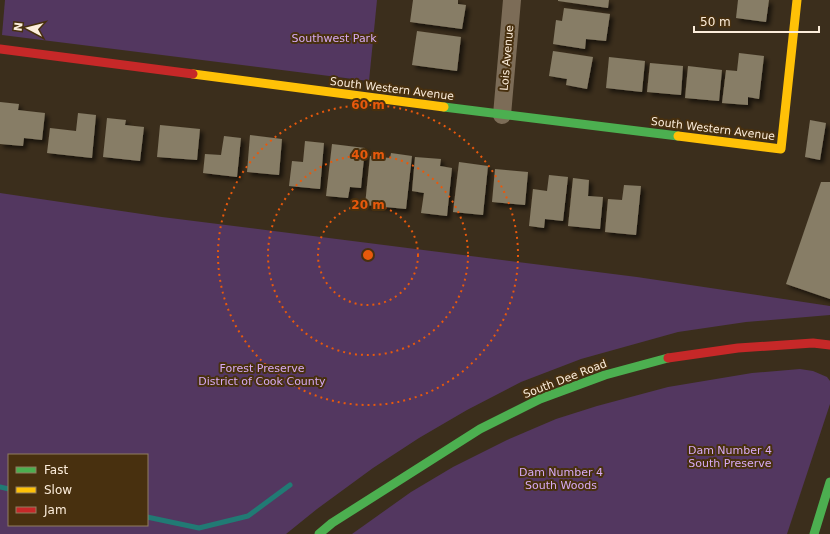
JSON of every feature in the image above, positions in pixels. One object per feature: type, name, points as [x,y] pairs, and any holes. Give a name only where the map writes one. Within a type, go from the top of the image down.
[{"type":"street","name":"Lois Avenue","points":[[502,115],[512,0]]},
{"type":"street","name":"South Western Avenue","points":[[0,49],[502,115],[781,149],[797,0]]},
{"type":"street","name":"South Dee Road","points":[[319,534],[332,523],[480,429],[540,399],[591,380],[668,358],[738,348],[813,343],[830,346]]},
{"type":"street","points":[[814,534],[830,482]]},
{"type":"green space","name":"Southwest Park","points":[[5,0],[377,0],[369,81],[2,35]]},
{"type":"green space","name":"Forest Preserve District of Cook County","points":[[0,193],[162,217],[637,277],[830,306],[830,315],[746,322],[678,332],[581,359],[521,382],[467,410],[419,438],[373,468],[286,534],[0,534]]},
{"type":"green space","name":"Dam Number 4 South Woods","points":[[800,369],[813,371],[827,377],[830,381],[830,404],[787,534],[352,534],[411,492],[453,467],[507,440],[556,419],[597,406],[668,387],[752,373]]},
{"type":"building","points":[[413,0],[458,0],[458,4],[466,5],[462,29],[410,22]]},
{"type":"building","points":[[558,0],[609,0],[608,8]]},
{"type":"building","points":[[738,0],[769,0],[766,22],[736,18]]},
{"type":"building","points":[[564,8],[610,14],[606,41],[586,39],[585,49],[553,44],[556,20],[562,21]]},
{"type":"building","points":[[417,31],[461,37],[457,71],[412,65]]},
{"type":"building","points":[[553,51],[593,57],[587,89],[566,85],[567,79],[549,76]]},
{"type":"building","points":[[739,53],[764,56],[759,99],[748,97],[748,105],[722,103],[726,70],[737,71]]},
{"type":"building","points":[[609,57],[645,61],[642,92],[606,88]]},
{"type":"building","points":[[650,63],[683,66],[681,95],[647,92]]},
{"type":"building","points":[[688,66],[722,70],[719,101],[685,98]]},
{"type":"building","points":[[0,102],[19,104],[18,110],[45,113],[42,140],[24,138],[23,146],[0,144]]},
{"type":"building","points":[[78,113],[96,115],[92,158],[47,153],[50,128],[76,131]]},
{"type":"building","points":[[107,118],[126,120],[125,125],[144,127],[140,161],[103,157]]},
{"type":"building","points":[[810,120],[826,123],[820,160],[805,157]]},
{"type":"building","points":[[160,125],[200,129],[197,160],[157,157]]},
{"type":"building","points":[[250,135],[282,139],[279,175],[247,172]]},
{"type":"building","points":[[224,136],[241,138],[237,177],[203,173],[205,154],[221,155]]},
{"type":"building","points":[[305,141],[324,143],[320,189],[289,186],[292,161],[303,162]]},
{"type":"building","points":[[332,144],[365,148],[361,188],[350,187],[348,198],[326,196]]},
{"type":"building","points":[[391,153],[412,156],[406,209],[365,205],[370,156],[390,158]]},
{"type":"building","points":[[415,157],[441,159],[440,166],[452,168],[447,216],[421,213],[424,193],[412,191]]},
{"type":"building","points":[[459,162],[488,166],[483,215],[453,212]]},
{"type":"building","points":[[495,169],[528,172],[525,205],[492,202]]},
{"type":"building","points":[[549,175],[568,177],[563,221],[545,219],[544,228],[529,226],[533,189],[547,191]]},
{"type":"building","points":[[573,178],[589,180],[588,196],[603,197],[600,229],[568,226]]},
{"type":"building","points":[[821,182],[830,182],[830,299],[786,284]]},
{"type":"building","points":[[624,185],[641,186],[636,235],[605,232],[608,199],[622,200]]},
{"type":"waterway","points":[[148,517],[199,528],[248,516],[290,485]]},
{"type":"waterway","points":[[0,487],[8,489]]},
{"type":"traffic: fast","points":[[444,107],[678,136]]},
{"type":"traffic: fast","points":[[319,534],[332,523],[480,429],[540,399],[605,375],[668,358]]},
{"type":"traffic: fast","points":[[814,534],[830,482]]},
{"type":"traffic: slow","points":[[678,136],[781,149],[797,0]]},
{"type":"traffic: slow","points":[[193,74],[444,107]]},
{"type":"traffic: jam","points":[[0,49],[193,74]]},
{"type":"traffic: jam","points":[[668,358],[738,348],[813,343],[830,345]]},
{"type":"park label","name":"Dam Number 4 South Preserve","points":[[730,456]]}]
